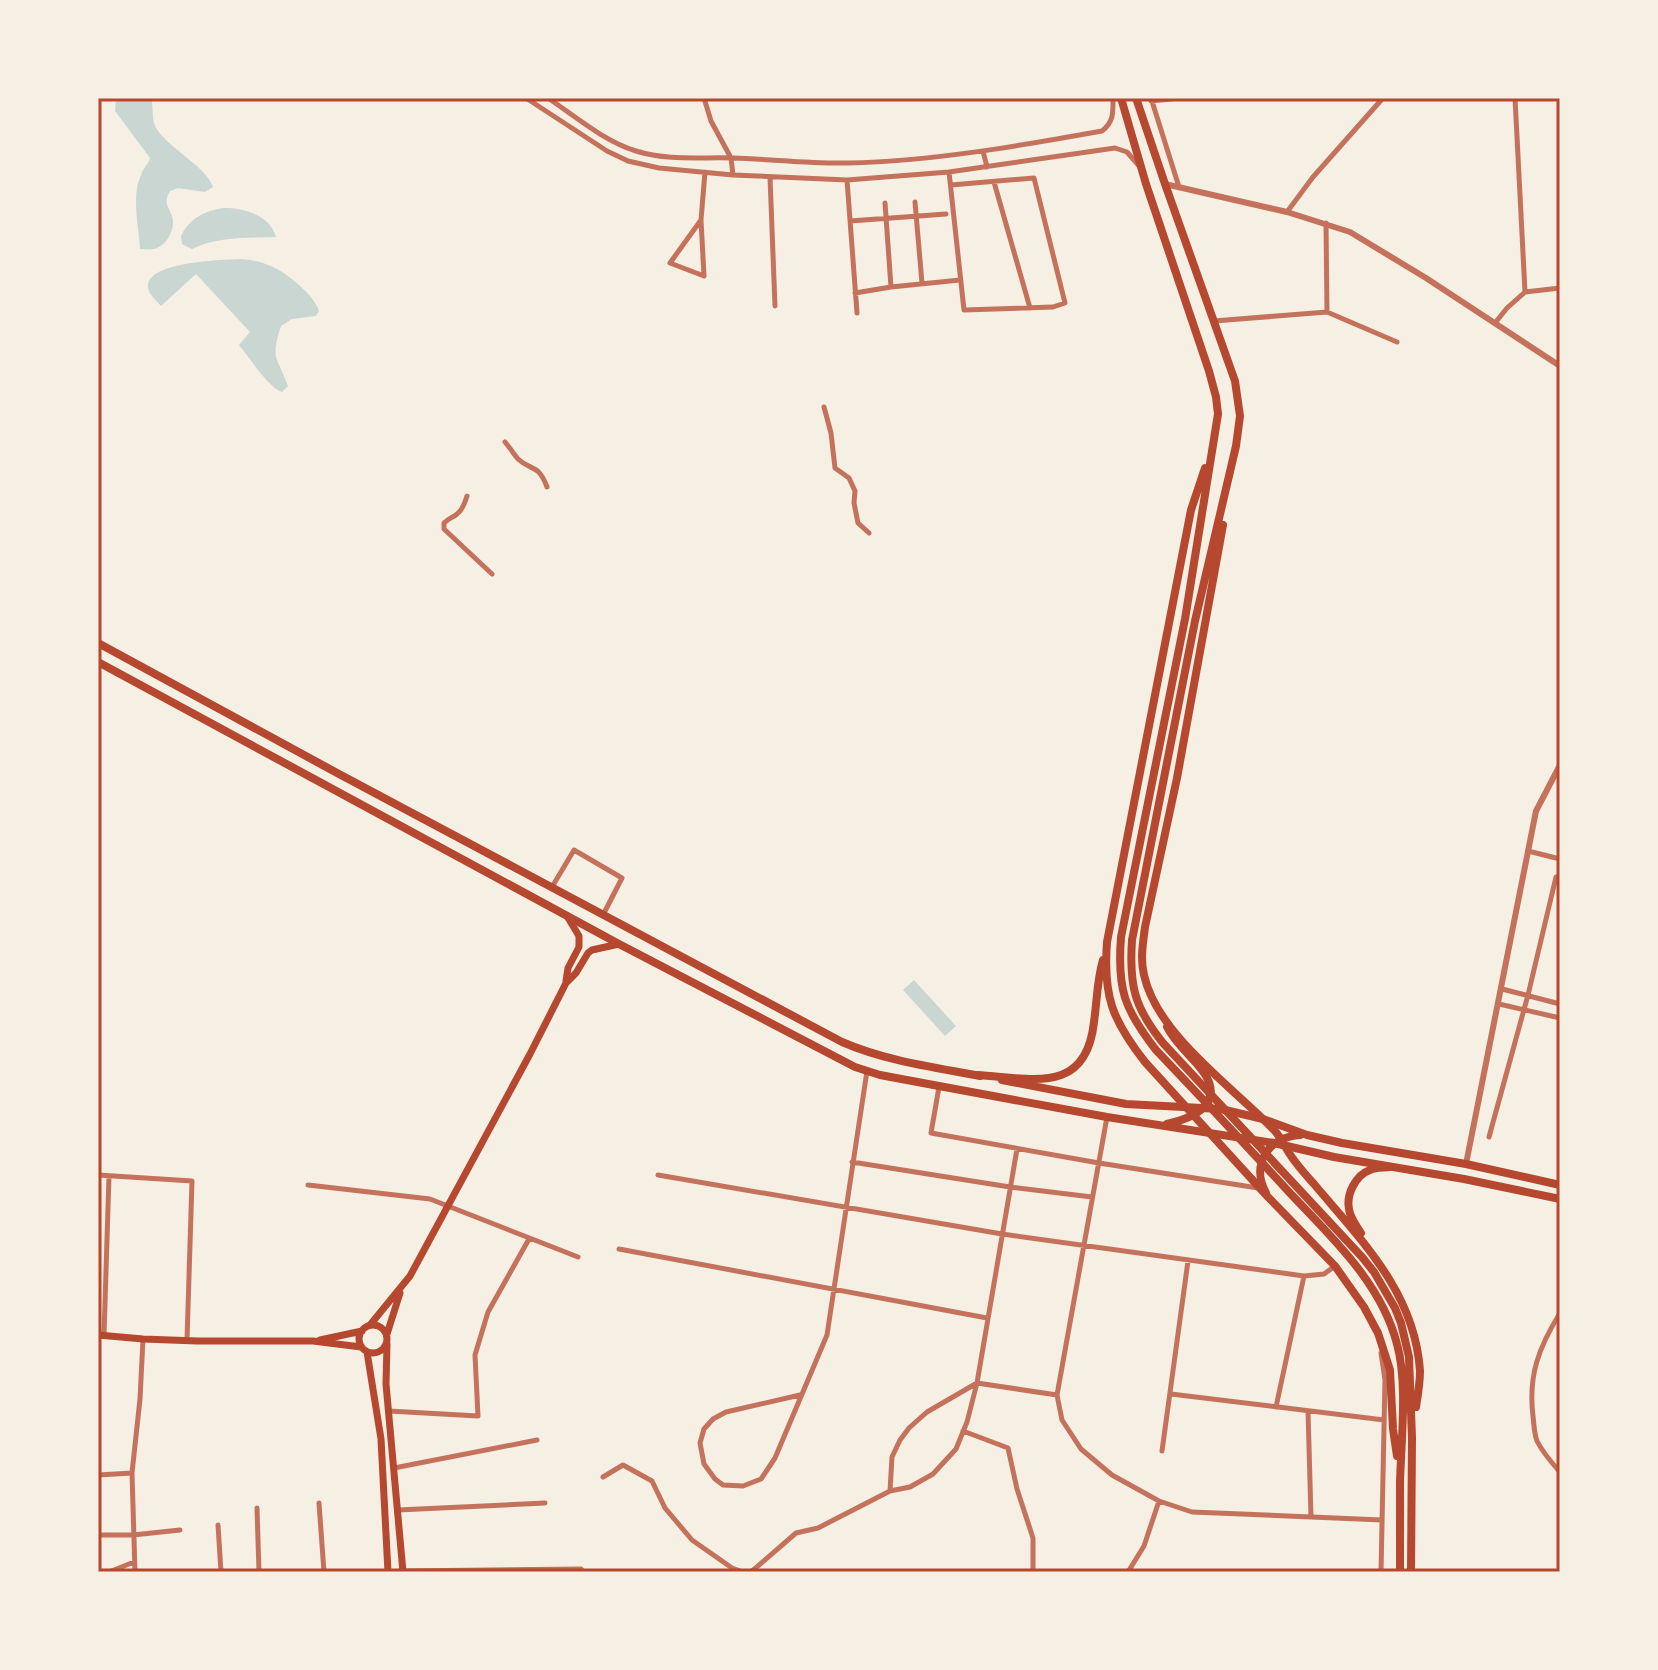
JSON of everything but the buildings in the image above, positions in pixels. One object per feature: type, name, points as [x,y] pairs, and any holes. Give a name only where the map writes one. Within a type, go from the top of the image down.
[{"type":"main road","points":[[1121,98],[1216,397],[1218,414],[1185,619],[1121,937],[1119,961],[1122,987],[1128,1009],[1142,1033],[1343,1251],[1374,1290],[1387,1316],[1397,1343],[1402,1373],[1400,1572]]},
{"type":"main road","points":[[1136,98],[1235,381],[1240,416],[1183,746],[1142,949],[1143,973],[1150,996],[1175,1041],[1205,1076],[1211,1088],[1204,1108],[1178,1121],[1159,1125]]},
{"type":"main road","points":[[1213,440],[1191,510],[1107,946],[1105,967],[1108,993],[1115,1018],[1145,1062],[1335,1266],[1364,1307],[1378,1333],[1390,1370],[1400,1483]]},
{"type":"main road","points":[[1236,446],[1195,621],[1132,940],[1132,987],[1148,1025],[1374,1272],[1395,1308],[1411,1374],[1411,1572]]},
{"type":"main road","points":[[98,643],[860,1050],[889,1059],[1126,1104],[1221,1109],[1342,1143],[1466,1164],[1560,1185]]},
{"type":"main road","points":[[98,662],[619,944],[840,1060],[867,1071],[1107,1117],[1280,1143],[1560,1199]]},
{"type":"main road","points":[[176,704],[184,691]]},
{"type":"main road","points":[[566,983],[568,968],[579,947],[579,936],[567,915]]},
{"type":"main road","points":[[388,1572],[381,1439],[364,1349],[359,1341],[362,1331],[402,1287],[566,983],[588,953],[619,944]]},
{"type":"main road","points":[[977,1075],[1046,1080],[1062,1076],[1075,1068],[1086,1055],[1091,1041],[1099,973],[1107,946]]},
{"type":"main road","points":[[1164,1019],[1263,1119],[1311,1181],[1377,1257]]},
{"type":"main road","points":[[1268,1197],[1260,1178],[1263,1158],[1293,1136],[1307,1135]]},
{"type":"main road","points":[[1390,1167],[1371,1169],[1359,1176],[1348,1206],[1352,1219],[1403,1303],[1417,1346],[1420,1374],[1412,1438]]},
{"type":"main road","points":[[402,1287],[387,1334],[386,1384],[402,1571]]},
{"type":"main road","points":[[370,1325],[383,1328],[387,1334]]},
{"type":"main road","points":[[313,1341],[362,1331]]},
{"type":"main road","points":[[101,1335],[143,1339],[313,1341],[379,1352],[387,1344]]},
{"type":"street","points":[[526,98],[607,151],[628,161],[659,168],[847,180],[949,172],[1115,148],[1127,152],[1141,168]]},
{"type":"street","points":[[548,98],[601,134],[634,151],[671,158],[848,163],[947,156],[1102,131],[1110,125],[1113,98]]},
{"type":"street","points":[[704,98],[711,121],[731,158],[733,175]]},
{"type":"street","points":[[1179,187],[1151,100],[1180,98]]},
{"type":"street","points":[[1287,212],[1313,177],[1383,98]]},
{"type":"street","points":[[1515,98],[1525,292]]},
{"type":"street","points":[[983,151],[987,167]]},
{"type":"street","points":[[701,220],[670,263],[704,276],[701,220],[705,172]]},
{"type":"street","points":[[949,172],[964,310],[1053,307],[1065,303],[1034,178],[951,185]]},
{"type":"street","points":[[770,177],[775,306]]},
{"type":"street","points":[[847,180],[857,313]]},
{"type":"street","points":[[994,182],[1030,308]]},
{"type":"street","points":[[1165,184],[1287,212],[1350,232],[1560,366]]},
{"type":"street","points":[[915,202],[922,283]]},
{"type":"street","points":[[885,203],[891,287]]},
{"type":"street","points":[[850,221],[946,214]]},
{"type":"street","points":[[1326,223],[1327,312]]},
{"type":"street","points":[[855,293],[960,280]]},
{"type":"street","points":[[1495,323],[1525,292],[1560,288]]},
{"type":"street","points":[[1213,321],[1327,312],[1397,342]]},
{"type":"street","points":[[824,407],[835,468],[849,478],[855,491],[858,523],[869,533]]},
{"type":"street","points":[[505,442],[519,459],[543,476],[547,487]]},
{"type":"street","points":[[467,496],[458,514],[444,523],[444,529],[492,574]]},
{"type":"street","points":[[1466,1164],[1536,811],[1560,765]]},
{"type":"street","points":[[552,888],[574,850],[622,878],[603,915]]},
{"type":"street","points":[[1528,851],[1559,858]]},
{"type":"street","points":[[1489,1137],[1556,877]]},
{"type":"street","points":[[1502,989],[1560,1004]]},
{"type":"street","points":[[1499,1004],[1560,1018]]},
{"type":"street","points":[[800,1395],[726,1412],[713,1419],[704,1429],[700,1443],[704,1464],[715,1479],[723,1485],[743,1486],[761,1479],[775,1458],[827,1335],[867,1071]]},
{"type":"street","points":[[939,1086],[931,1133],[1262,1189]]},
{"type":"street","points":[[1107,1117],[1057,1395],[1062,1420],[1081,1449],[1112,1475],[1159,1501],[1192,1512],[1382,1520]]},
{"type":"street","points":[[751,1572],[796,1533],[818,1528],[890,1491],[910,1487],[933,1474],[956,1449],[977,1383],[1017,1149]]},
{"type":"street","points":[[852,1162],[1092,1197]]},
{"type":"street","points":[[98,1175],[192,1181],[187,1340]]},
{"type":"street","points":[[658,1175],[1002,1234],[1188,1261],[1304,1276],[1324,1274],[1335,1266]]},
{"type":"street","points":[[101,1335],[109,1176]]},
{"type":"street","points":[[308,1185],[430,1199],[578,1257]]},
{"type":"street","points":[[389,1411],[478,1416],[475,1355],[488,1312],[529,1239]]},
{"type":"street","points":[[619,1249],[987,1318]]},
{"type":"street","points":[[1162,1451],[1188,1261]]},
{"type":"street","points":[[1276,1407],[1304,1276]]},
{"type":"street","points":[[1560,1313],[1537,1357],[1532,1395],[1535,1438],[1560,1472]]},
{"type":"street","points":[[1378,1333],[1385,1380],[1381,1572]]},
{"type":"street","points":[[135,1572],[132,1473],[143,1339]]},
{"type":"street","points":[[890,1491],[892,1457],[909,1428],[927,1412],[977,1383],[1057,1395]]},
{"type":"street","points":[[1171,1394],[1384,1420]]},
{"type":"street","points":[[1308,1411],[1311,1517]]},
{"type":"street","points":[[963,1431],[1008,1448],[1033,1538],[1033,1572]]},
{"type":"street","points":[[393,1469],[537,1440]]},
{"type":"street","points":[[603,1477],[623,1465],[652,1481],[665,1508],[692,1540],[732,1568],[743,1572]]},
{"type":"street","points":[[98,1475],[132,1473]]},
{"type":"street","points":[[1128,1572],[1144,1546],[1159,1501]]},
{"type":"street","points":[[319,1503],[324,1572]]},
{"type":"street","points":[[398,1510],[545,1503]]},
{"type":"street","points":[[257,1508],[259,1572]]},
{"type":"street","points":[[218,1525],[221,1572]]},
{"type":"street","points":[[98,1535],[180,1530]]},
{"type":"street","points":[[109,1572],[134,1562]]},
{"type":"street","points":[[402,1571],[581,1569],[583,1572]]},
{"type":"shaded area","points":[[116,98],[151,98],[156,128],[203,172],[213,187],[205,192],[178,188],[170,191],[167,201],[173,221],[171,231],[163,244],[154,249],[140,249],[136,212],[138,184],[150,158],[115,111]]},
{"type":"shaded area","points":[[224,208],[255,214],[268,223],[276,237],[223,240],[192,249],[182,244],[181,236],[193,220],[204,213]]},
{"type":"shaded area","points":[[242,259],[265,264],[286,275],[307,292],[319,311],[316,316],[292,319],[281,326],[275,352],[288,386],[282,392],[265,378],[239,345],[250,332],[196,274],[161,306],[149,291],[149,281],[156,273],[169,268]]},
{"type":"shaded area","points":[[914,980],[956,1026],[945,1036],[903,990]]}]
